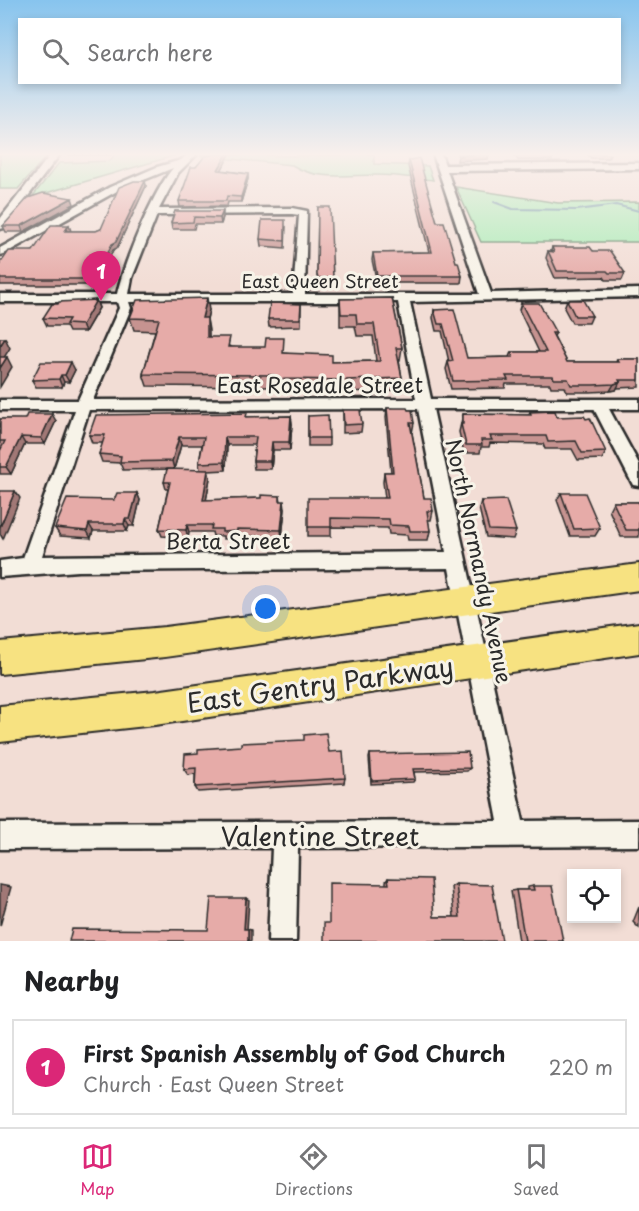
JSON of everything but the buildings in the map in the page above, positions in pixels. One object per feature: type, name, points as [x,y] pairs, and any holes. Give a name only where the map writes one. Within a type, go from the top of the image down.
[{"type":"main road","points":[[0,658],[127,647],[639,577]]},
{"type":"main road","name":"East Gentry Parkway","points":[[0,724],[145,709],[639,638]]},
{"type":"street","points":[[0,226],[22,198]]},
{"type":"street","points":[[0,252],[100,198]]},
{"type":"street","points":[[30,565],[84,404],[125,309],[122,297],[126,278],[160,198]]},
{"type":"street","points":[[452,198],[486,297]]},
{"type":"street","points":[[153,212],[292,211],[304,213],[299,298]]},
{"type":"street","name":"East Queen Street","points":[[0,298],[403,298],[639,293]]},
{"type":"street","name":"North Normandy Avenue","points":[[403,298],[513,834]]},
{"type":"street","points":[[599,404],[639,480]]},
{"type":"street","name":"East Rosedale Street","points":[[0,405],[639,404]]},
{"type":"street","name":"Berta Street","points":[[0,570],[30,565],[456,560]]},
{"type":"street","name":"Valentine Street","points":[[0,836],[639,833]]},
{"type":"street","points":[[282,941],[285,835]]},
{"type":"green space","points":[[461,198],[526,198],[558,203],[639,202],[639,242],[481,242]]},
{"type":"waterway","points":[[494,202],[513,209],[577,210],[616,205],[639,211]]},
{"type":"place","name":"First Spanish Assembly of God Church","points":[[101,301]]}]
